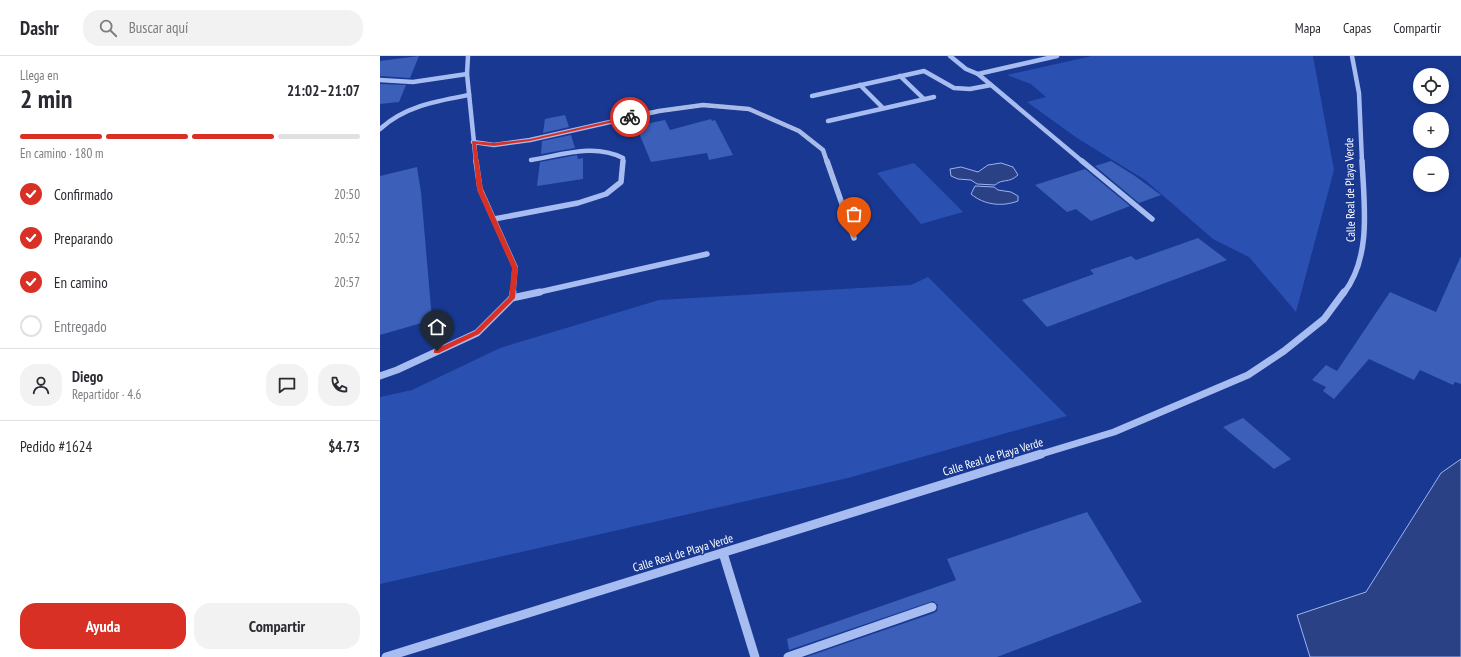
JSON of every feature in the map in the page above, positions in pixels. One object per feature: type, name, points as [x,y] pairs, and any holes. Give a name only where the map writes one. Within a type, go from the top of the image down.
[{"type":"street","points":[[468,56],[467,74],[473,142],[480,190],[515,268],[512,298]]},
{"type":"street","points":[[950,56],[966,70],[978,74],[1152,219]]},
{"type":"street","points":[[978,74],[1057,56]]},
{"type":"street","name":"Calle Real de Playa Verde","points":[[386,657],[1114,432],[1248,375],[1284,351],[1324,319],[1348,287],[1362,253],[1364,214],[1359,93],[1352,56]]},
{"type":"street","points":[[812,96],[924,71],[931,73],[948,86],[954,88],[965,89],[991,85]]},
{"type":"street","points":[[380,80],[413,82],[467,74]]},
{"type":"street","points":[[900,76],[924,99]]},
{"type":"street","points":[[860,85],[883,108]]},
{"type":"street","points":[[380,129],[404,112],[432,102],[469,95]]},
{"type":"street","points":[[828,121],[934,97]]},
{"type":"street","points":[[473,142],[494,145],[530,140],[658,111],[703,105],[749,109],[799,131],[823,150],[854,238]]},
{"type":"street","points":[[494,219],[585,201],[606,194],[621,182],[623,158],[611,152],[587,150],[531,160]]},
{"type":"street","points":[[380,376],[477,333],[512,298],[707,254]]},
{"type":"street","points":[[723,553],[755,657]]},
{"type":"street","points":[[788,657],[932,607]]},
{"type":"shaded area","points":[[1092,56],[1313,56],[1334,170],[1296,312],[1249,257],[1213,239],[1145,180],[1077,138],[1027,102],[1046,97],[1031,84],[1007,75]]},
{"type":"shaded area","points":[[914,163],[963,212],[921,224],[877,173]]},
{"type":"shaded area","points":[[1001,163],[1013,167],[1018,175],[995,185],[977,184],[971,180],[958,179],[951,176],[950,169],[961,167],[978,172],[988,165]]},
{"type":"shaded area","points":[[975,186],[994,187],[998,190],[1011,192],[1018,196],[1018,201],[1006,204],[987,203],[971,194]]},
{"type":"shaded area","points":[[928,277],[1067,416],[848,478],[380,584],[380,397],[412,390],[500,348],[659,300],[911,285]]},
{"type":"shaded area","points":[[1461,459],[1461,657],[1310,657],[1297,615],[1366,592],[1441,473]]},
{"type":"building","points":[[419,56],[410,78],[380,76],[380,61]]},
{"type":"building","points":[[380,84],[406,85],[399,102],[380,104]]},
{"type":"building","points":[[565,115],[569,127],[543,133],[545,119]]},
{"type":"building","points":[[711,119],[712,121],[715,120],[733,155],[709,160],[707,153],[651,162],[636,126],[665,120],[670,130]]},
{"type":"building","points":[[571,135],[575,148],[541,154],[542,141]]},
{"type":"building","points":[[577,155],[578,159],[583,158],[583,179],[537,186],[540,162]]},
{"type":"building","points":[[1111,161],[1161,195],[1139,203],[1095,166]]},
{"type":"building","points":[[417,167],[421,192],[432,320],[380,335],[380,176]]},
{"type":"building","points":[[1085,169],[1130,206],[1091,221],[1076,209],[1067,212],[1035,185]]},
{"type":"building","points":[[1198,238],[1227,260],[1047,327],[1022,300],[1094,274],[1090,270],[1131,256],[1136,260]]},
{"type":"building","points":[[1461,256],[1461,384],[1455,382],[1453,385],[1420,370],[1414,380],[1369,359],[1334,399],[1323,391],[1326,387],[1312,380],[1326,365],[1337,371],[1390,292],[1436,312]]},
{"type":"building","points":[[1243,418],[1291,459],[1274,469],[1223,427]]},
{"type":"building","points":[[1087,512],[1142,602],[997,657],[806,657],[934,613],[937,611],[938,605],[933,601],[789,650],[787,639],[956,580],[947,559]]},
{"type":"way so far","points":[[630,117],[658,111],[703,105],[749,109],[799,131],[823,150],[854,238]]},
{"type":"route","points":[[437,351],[477,333],[512,298],[515,268],[480,190],[473,142],[494,145],[530,140],[630,117]]}]
